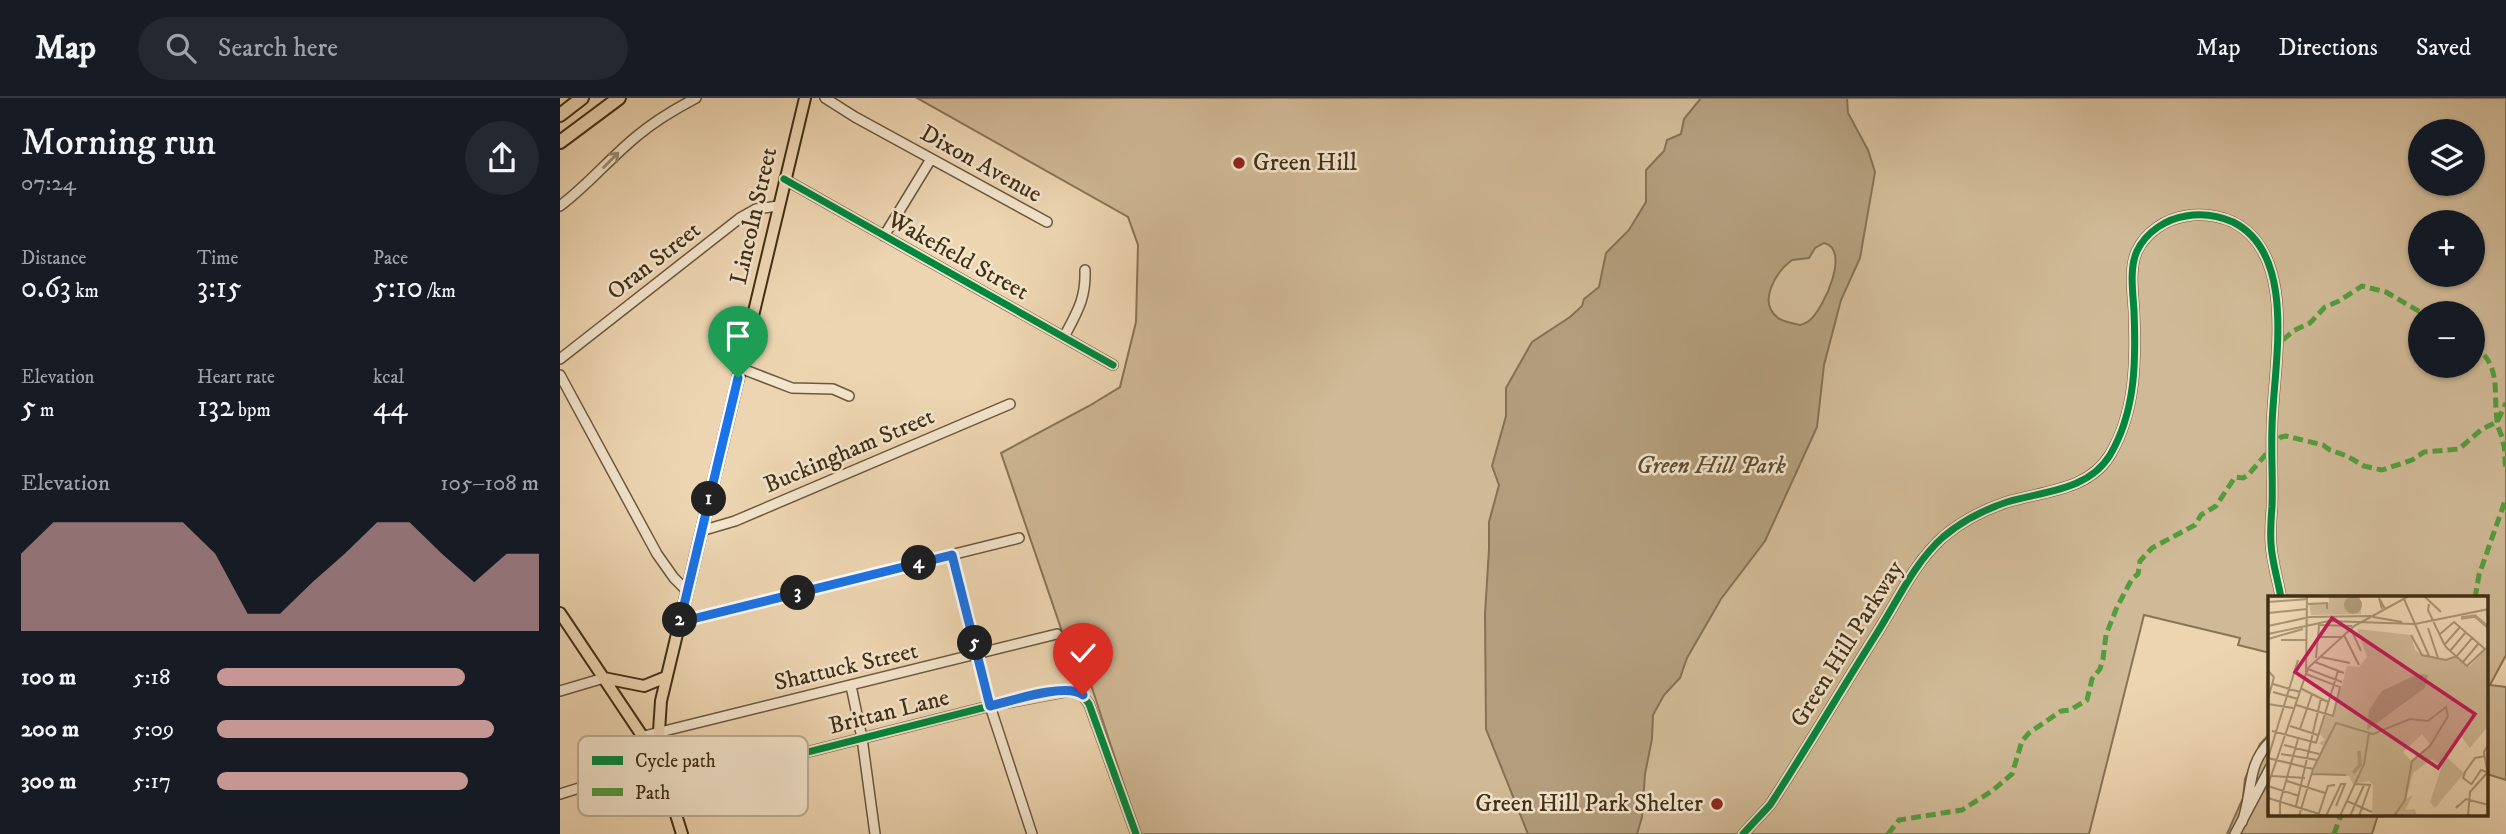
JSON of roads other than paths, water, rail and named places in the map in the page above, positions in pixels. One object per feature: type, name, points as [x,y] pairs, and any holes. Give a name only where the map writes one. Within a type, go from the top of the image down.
[{"type":"highway","points":[[560,115],[582,98]]},
{"type":"highway","points":[[560,142],[619,98]]},
{"type":"main road","name":"Lincoln Street","points":[[659,736],[666,677],[805,98]]},
{"type":"main road","points":[[560,612],[644,736]]},
{"type":"main road","points":[[604,678],[644,686],[666,677]]},
{"type":"main road","name":"Lincoln Street","points":[[677,816],[682,834]]},
{"type":"street","points":[[560,206],[636,136],[660,118],[696,98]]},
{"type":"street","name":"Dixon Avenue","points":[[825,98],[1047,222]]},
{"type":"street","points":[[884,236],[931,159]]},
{"type":"street","name":"Wakefield Street","points":[[784,179],[1113,365]]},
{"type":"street","name":"Oran Street","points":[[560,359],[740,219],[756,209],[778,206]]},
{"type":"street","name":"Green Hill Parkway","points":[[1743,834],[1770,804],[1928,552],[1970,516],[2009,502],[2070,486],[2088,476],[2108,458],[2125,418],[2134,382],[2135,257],[2150,234],[2178,217],[2206,214],[2241,226],[2254,237],[2263,250],[2271,272],[2278,316],[2272,425],[2270,540],[2281,596]]},
{"type":"street","points":[[1064,337],[1082,304],[1085,270]]},
{"type":"street","points":[[740,368],[792,388],[833,389],[849,396]]},
{"type":"street","points":[[560,375],[657,554],[688,592]]},
{"type":"street","name":"Buckingham Street","points":[[701,531],[735,521],[1010,404]]},
{"type":"street","points":[[680,622],[1019,538]]},
{"type":"street","points":[[952,555],[990,706],[1032,834]]},
{"type":"street","name":"Shattuck Street","points":[[644,736],[1057,634]]},
{"type":"street","points":[[560,691],[604,678]]},
{"type":"street","points":[[851,686],[862,738],[875,834]]},
{"type":"street","name":"Brittan Lane","points":[[808,752],[990,706],[1059,691],[1078,691],[1088,701],[1136,834]]},
{"type":"street","points":[[2242,822],[2254,764],[2268,745]]},
{"type":"street","points":[[2235,834],[2268,772]]},
{"type":"street","points":[[560,794],[578,788]]},
{"type":"place","name":"Green Hill","points":[[1239,163]]},
{"type":"place","name":"Green Hill Park Shelter","points":[[1717,804]]},
{"type":"park label","name":"Green Hill Park","points":[[1711,466]]}]
